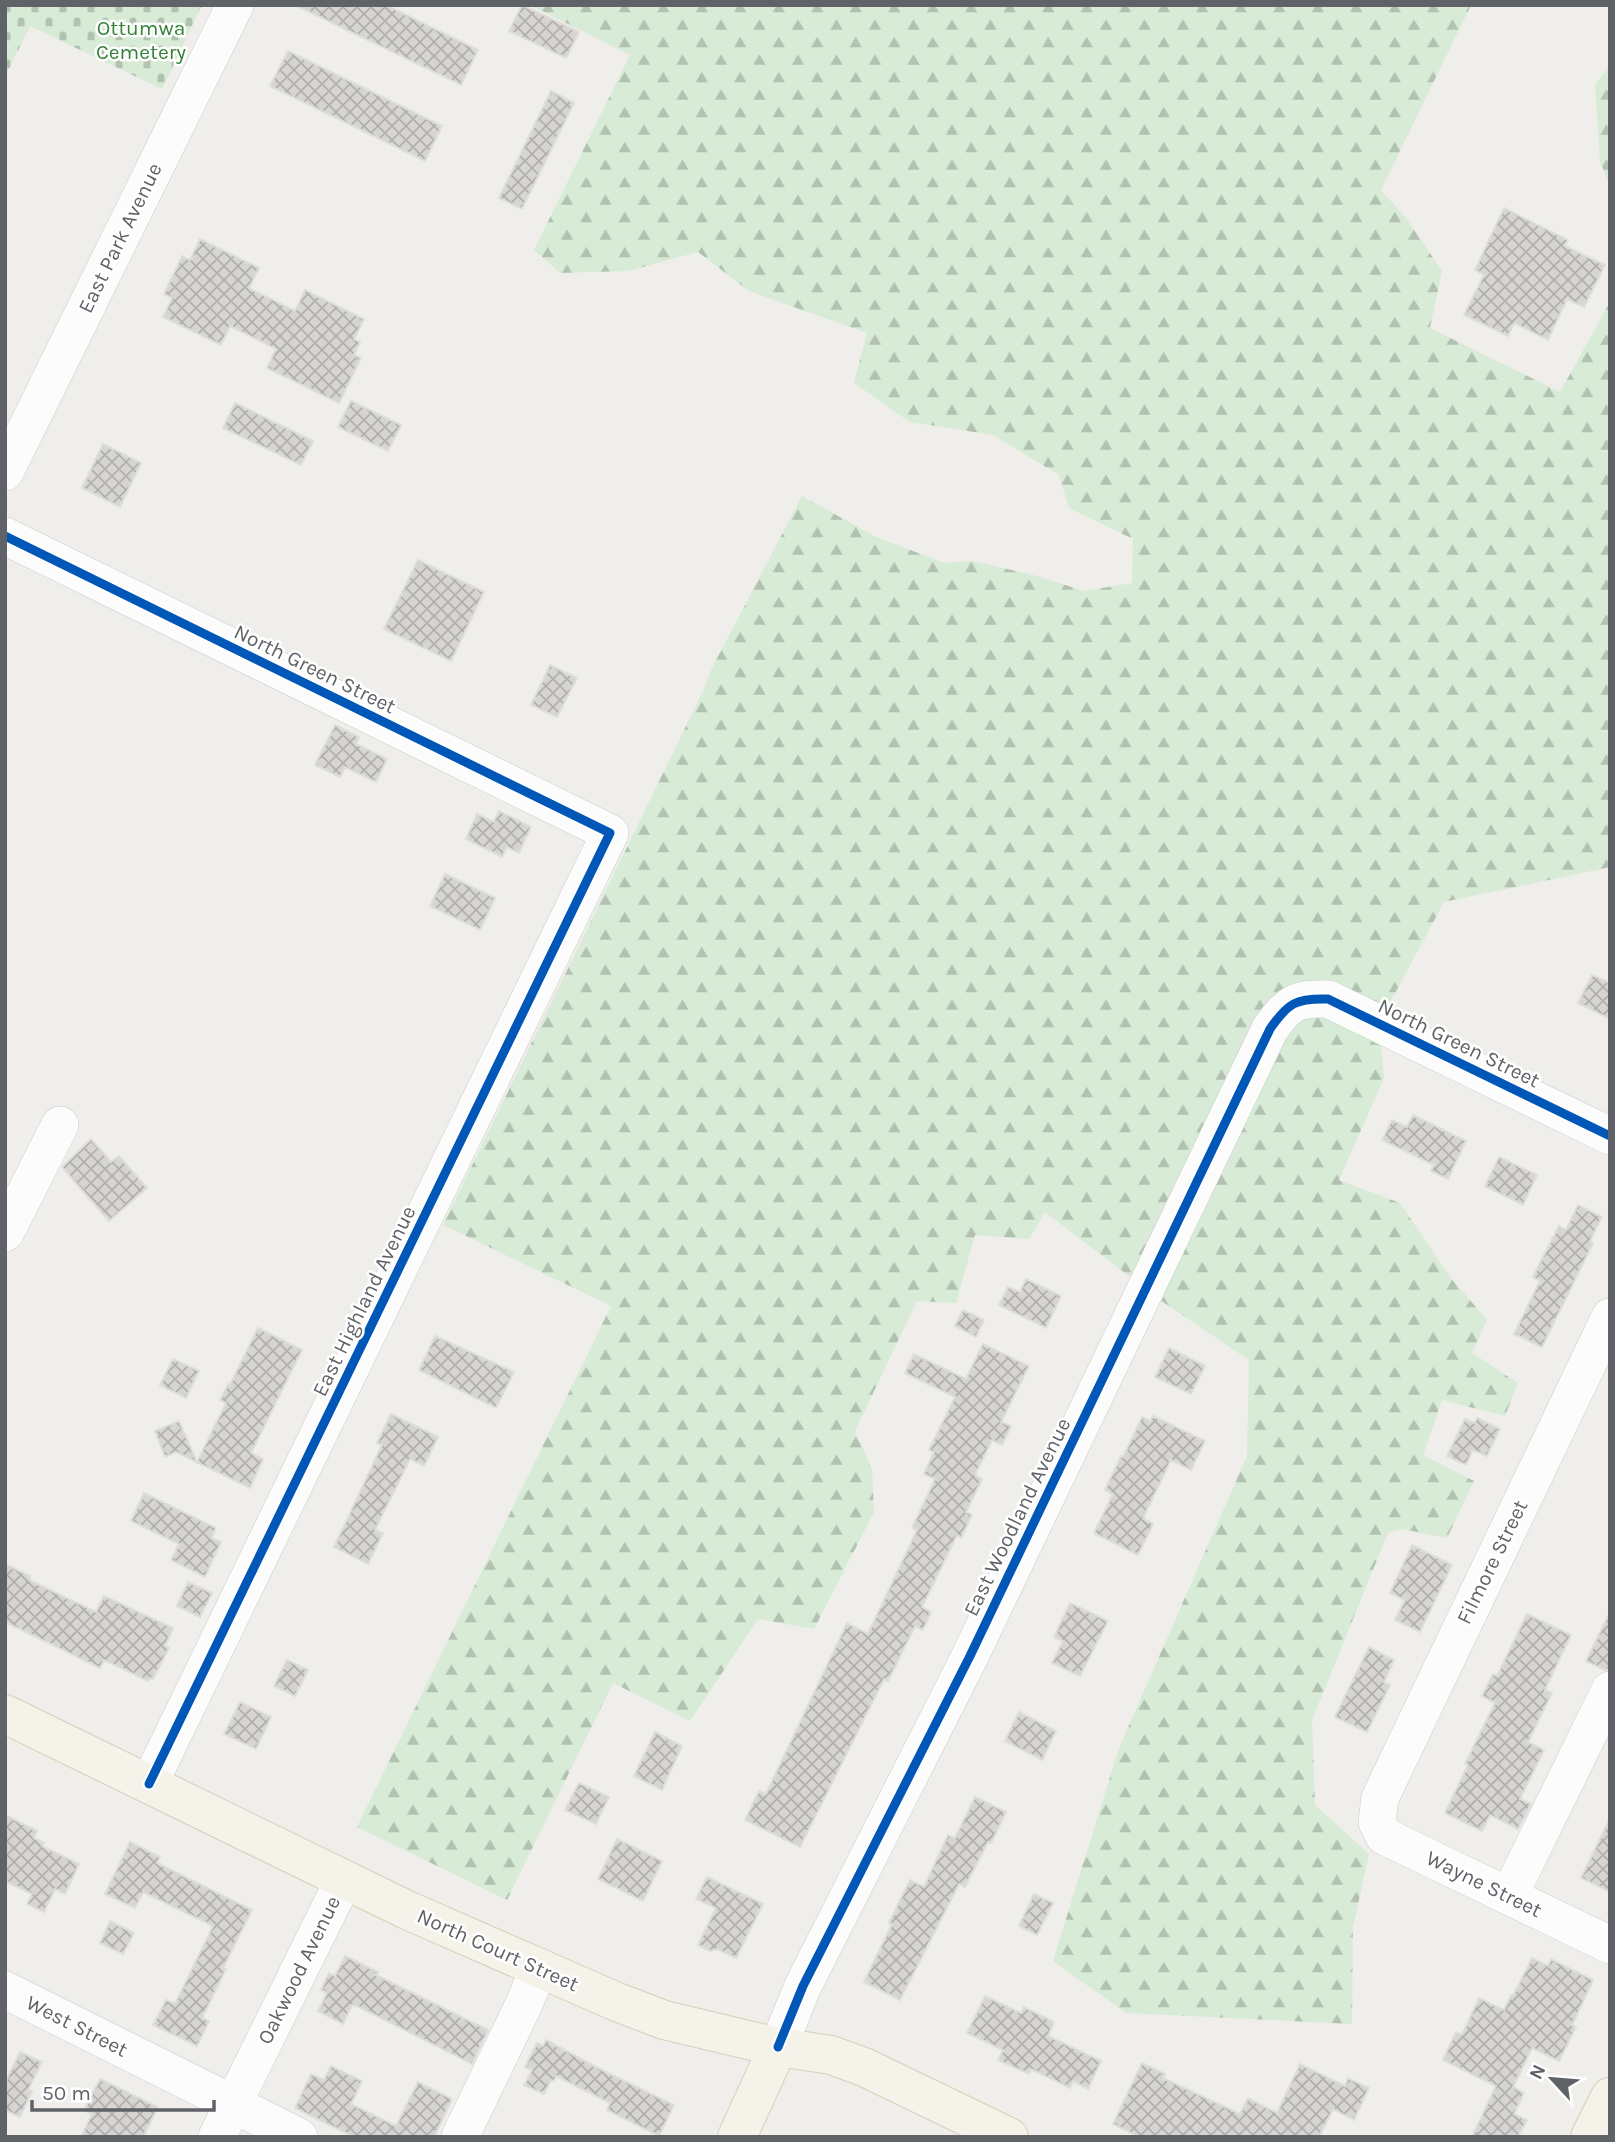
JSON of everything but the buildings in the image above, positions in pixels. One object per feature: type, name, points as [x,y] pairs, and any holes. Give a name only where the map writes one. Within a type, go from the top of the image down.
[{"type":"main road","name":"North Court Street","points":[[5,1714],[407,1910],[617,2002],[664,2020],[778,2047],[831,2055],[864,2067],[1009,2137]]},
{"type":"main road","points":[[737,2137],[778,2047]]},
{"type":"main road","points":[[1590,2137],[1610,2097]]},
{"type":"street","name":"East Park Avenue","points":[[5,472],[234,5]]},
{"type":"street","name":"North Green Street","points":[[5,536],[610,833]]},
{"type":"street","name":"East Highland Avenue","points":[[149,1784],[610,833]]},
{"type":"street","name":"North Green Street","points":[[1291,1006],[1305,998],[1328,999],[1610,1136]]},
{"type":"street","name":"East Woodland Avenue","points":[[778,2047],[803,1986],[970,1656],[1270,1029],[1279,1016],[1291,1006]]},
{"type":"street","points":[[5,1233],[60,1125]]},
{"type":"street","name":"Filmore Street","points":[[1378,1809],[1380,1798],[1610,1317]]},
{"type":"street","points":[[1509,1896],[1610,1689]]},
{"type":"street","name":"Wayne Street","points":[[1378,1809],[1377,1822],[1384,1836],[1610,1945]]},
{"type":"street","name":"Oakwood Avenue","points":[[217,2137],[344,1879]]},
{"type":"street","points":[[460,2137],[539,1967]]},
{"type":"street","name":"West Street","points":[[8,2000],[299,2137]]},
{"type":"green space","name":"Ottumwa Cemetery","points":[[5,5],[202,5],[162,89],[30,26],[5,77]]},
{"type":"green space","points":[[530,5],[1471,5],[1381,190],[1406,218],[1442,271],[1430,328],[1560,392],[1610,302],[1610,867],[1444,902],[1379,1023],[1384,1078],[1339,1180],[1400,1203],[1450,1277],[1487,1320],[1472,1353],[1518,1383],[1505,1416],[1442,1400],[1423,1455],[1474,1481],[1447,1538],[1402,1529],[1388,1533],[1312,1720],[1315,1805],[1369,1854],[1353,1927],[1352,2024],[1126,2013],[1053,1961],[1119,1748],[1247,1456],[1249,1360],[1163,1302],[1045,1212],[1029,1239],[975,1235],[956,1303],[917,1301],[855,1431],[872,1469],[874,1512],[814,1629],[758,1619],[690,1721],[613,1683],[507,1900],[357,1827],[611,1306],[443,1225],[712,668],[802,496],[874,536],[944,563],[974,561],[1037,576],[1084,591],[1132,583],[1133,539],[1069,508],[1059,475],[993,435],[910,422],[854,383],[867,333],[749,291],[698,252],[628,271],[560,273],[534,250],[630,55]]},
{"type":"green space","points":[[1610,67],[1610,185],[1600,162],[1595,84]]},
{"type":"cycle path","points":[[5,536],[610,833],[149,1784]]},
{"type":"cycle path","points":[[778,2047],[803,1986],[970,1656],[1270,1029],[1282,1013],[1300,1001],[1328,999],[1610,1136]]}]
